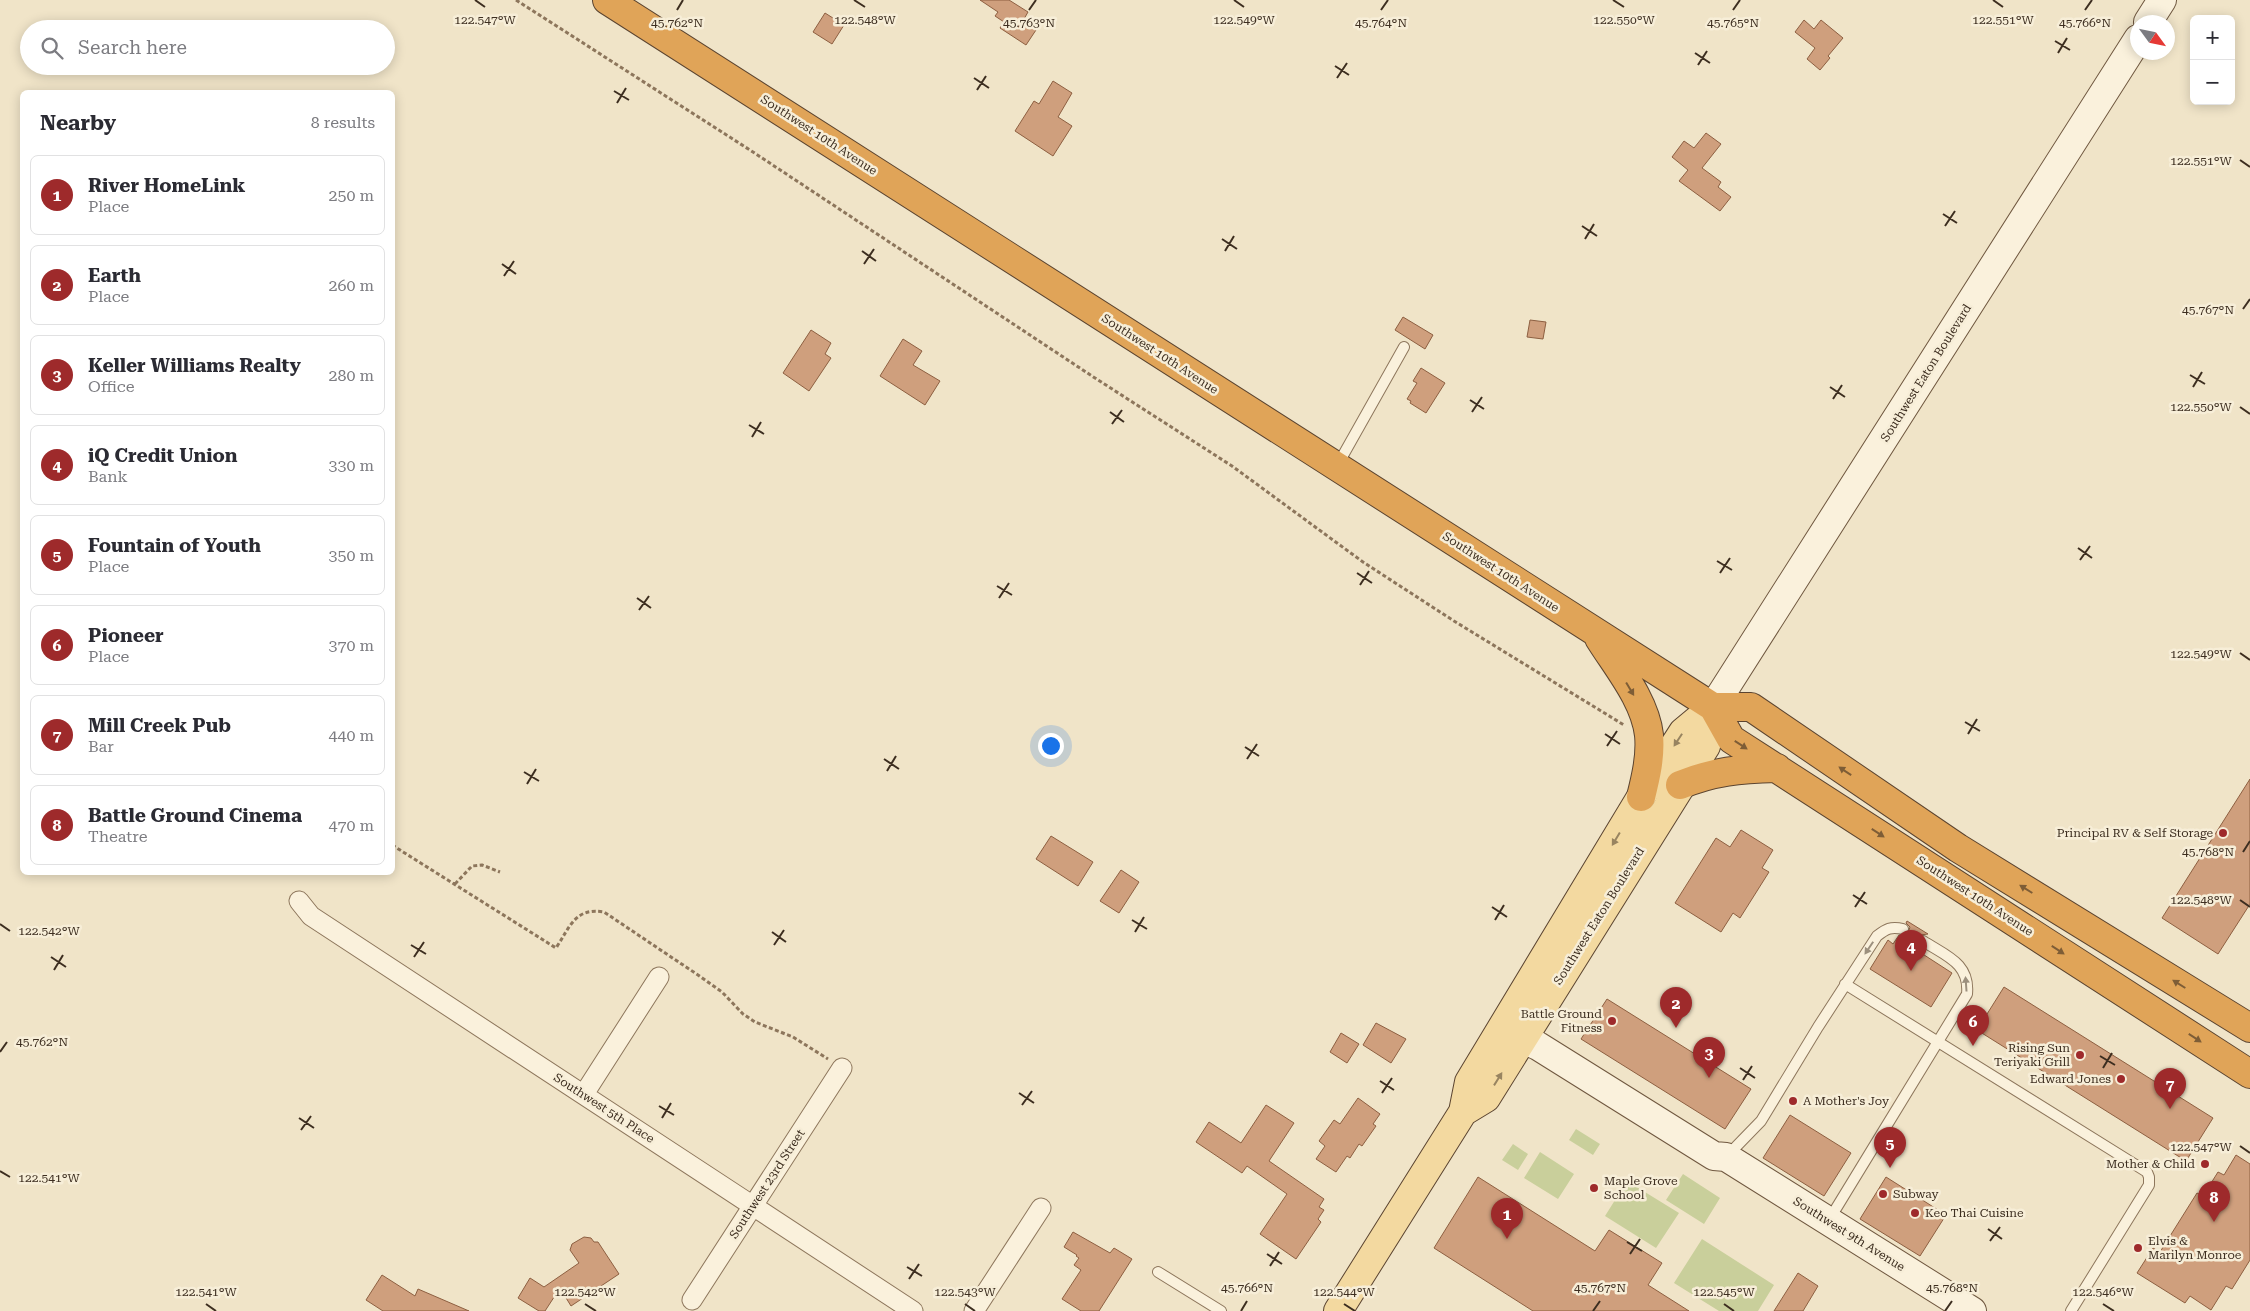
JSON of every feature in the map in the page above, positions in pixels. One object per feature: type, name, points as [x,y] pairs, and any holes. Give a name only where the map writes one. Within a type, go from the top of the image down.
[{"type":"highway","name":"Southwest 10th Avenue","points":[[607,0],[1713,707],[1731,739],[2250,1074]]},
{"type":"highway","points":[[1596,632],[1635,698],[1648,733],[1648,760],[1641,797]]},
{"type":"highway","points":[[1713,707],[1751,707],[1958,848],[2250,1028]]},
{"type":"highway","points":[[1680,785],[1699,777],[1725,770],[1777,768]]},
{"type":"main road","points":[[2152,15],[2162,0]]},
{"type":"main road","name":"Southwest Eaton Boulevard","points":[[1338,1311],[1463,1112],[1469,1082],[1641,797],[1684,732],[1713,707],[2130,52]]},
{"type":"main road","name":"Southwest Eaton Boulevard","points":[[1463,1112],[1486,1098],[1706,746],[1713,707]]},
{"type":"main road","points":[[1529,1029],[1521,1020],[1542,984],[1550,948]]},
{"type":"main road","name":"Southwest 9th Avenue","points":[[1529,1029],[1538,1046],[1714,1156],[1726,1157],[1972,1311]]},
{"type":"street","name":"Southwest 5th Place","points":[[299,901],[311,916],[913,1311]]},
{"type":"street","points":[[584,1094],[659,977]]},
{"type":"street","name":"Southwest 23rd Street","points":[[692,1300],[842,1068]]},
{"type":"street","points":[[974,1311],[1040,1208]]},
{"type":"lane","points":[[1337,467],[1404,347]]},
{"type":"lane","points":[[1726,1157],[1761,1121],[1845,984],[1877,936],[1887,929],[1894,927],[1903,928]]},
{"type":"lane","points":[[1829,1221],[1967,994],[1968,986],[1965,973],[1959,964],[1923,941]]},
{"type":"lane","points":[[1845,984],[2147,1172],[2149,1185],[2071,1311]]},
{"type":"lane","points":[[1158,1272],[1221,1311]]},
{"type":"path","points":[[516,0],[753,152],[1095,378],[1232,466],[1363,562],[1454,621],[1640,735],[1648,733]]},
{"type":"path","points":[[395,846],[556,948],[578,916],[590,910],[604,912],[722,992],[743,1014],[755,1022],[793,1037],[842,1068]]},
{"type":"path","points":[[455,884],[472,866],[482,865],[500,872]]},
{"type":"green space","points":[[1576,1129],[1600,1144],[1593,1155],[1569,1140]]},
{"type":"green space","points":[[1513,1144],[1528,1154],[1518,1170],[1502,1160]]},
{"type":"green space","points":[[1540,1152],[1574,1174],[1558,1199],[1524,1178]]},
{"type":"green space","points":[[1683,1174],[1720,1198],[1704,1224],[1666,1200]]},
{"type":"green space","points":[[1627,1181],[1679,1213],[1656,1248],[1605,1216]]},
{"type":"green space","points":[[1702,1239],[1774,1285],[1758,1311],[1719,1311],[1674,1283]]},
{"type":"building","points":[[980,0],[1009,0],[1028,12],[1024,19],[1038,27],[1026,45],[1000,28],[1004,22],[995,16],[998,12]]},
{"type":"building","points":[[825,13],[844,25],[832,44],[813,32]]},
{"type":"building","points":[[1804,20],[1814,29],[1821,20],[1843,38],[1828,56],[1830,58],[1820,70],[1807,59],[1815,48],[1795,32]]},
{"type":"building","points":[[1053,81],[1072,93],[1058,117],[1072,126],[1053,156],[1015,131],[1034,101],[1039,104]]},
{"type":"building","points":[[1706,133],[1721,144],[1702,168],[1721,182],[1718,187],[1731,197],[1720,211],[1679,181],[1688,170],[1672,157],[1684,141],[1694,148]]},
{"type":"building","points":[[1403,317],[1433,335],[1425,349],[1395,330]]},
{"type":"building","points":[[1530,320],[1546,322],[1543,339],[1527,337]]},
{"type":"building","points":[[811,330],[831,343],[825,354],[831,358],[809,391],[783,373]]},
{"type":"building","points":[[903,339],[922,351],[913,365],[940,381],[925,405],[880,376]]},
{"type":"building","points":[[1421,368],[1445,383],[1426,413],[1407,399],[1417,383],[1413,381]]},
{"type":"building","points":[[2250,779],[2250,904],[2218,954],[2162,918]]},
{"type":"building","points":[[1741,830],[1773,850],[1762,868],[1769,872],[1740,918],[1733,913],[1721,932],[1675,903],[1716,838],[1730,847]]},
{"type":"building","points":[[1051,836],[1093,862],[1078,886],[1036,859]]},
{"type":"building","points":[[1121,870],[1139,882],[1119,913],[1100,901]]},
{"type":"building","points":[[1907,921],[1928,934],[1920,935],[1917,938],[1917,944],[1920,947],[1918,951],[1952,973],[1931,1007],[1870,969],[1888,940],[1893,944],[1899,935],[1905,936],[1908,933],[1910,927],[1906,923]]},
{"type":"building","points":[[2004,987],[2213,1118],[2186,1161],[1977,1030]]},
{"type":"building","points":[[1607,999],[1751,1089],[1725,1129],[1581,1039]]},
{"type":"building","points":[[1376,1023],[1406,1039],[1391,1063],[1363,1045]]},
{"type":"building","points":[[1341,1033],[1359,1044],[1347,1063],[1330,1052]]},
{"type":"building","points":[[1358,1098],[1380,1114],[1373,1124],[1376,1126],[1362,1146],[1359,1144],[1350,1158],[1347,1156],[1336,1172],[1316,1159],[1325,1146],[1319,1141],[1334,1120],[1340,1124]]},
{"type":"building","points":[[1266,1105],[1294,1123],[1269,1161],[1324,1199],[1319,1207],[1324,1210],[1318,1219],[1321,1222],[1296,1259],[1260,1234],[1287,1194],[1247,1166],[1242,1173],[1196,1142],[1209,1122],[1241,1143]]},
{"type":"building","points":[[1790,1115],[1851,1153],[1824,1196],[1763,1158]]},
{"type":"building","points":[[2236,1155],[2250,1164],[2250,1260],[2232,1289],[2226,1286],[2211,1310],[2190,1296],[2185,1303],[2137,1273],[2153,1248],[2160,1252],[2197,1193],[2203,1196],[2218,1172],[2224,1175]]},
{"type":"building","points":[[1478,1177],[1595,1251],[1609,1230],[1662,1263],[1648,1285],[1689,1311],[1533,1311],[1434,1248]]},
{"type":"building","points":[[1886,1177],[1946,1215],[1920,1256],[1860,1219]]},
{"type":"building","points":[[1073,1232],[1110,1253],[1114,1248],[1132,1259],[1099,1311],[1081,1311],[1062,1299],[1081,1270],[1074,1265],[1079,1258],[1077,1255],[1064,1247]]},
{"type":"building","points":[[584,1237],[598,1242],[619,1274],[571,1306],[560,1288],[545,1311],[539,1311],[518,1298],[530,1278],[544,1287],[579,1263],[570,1250],[572,1244]]},
{"type":"building","points":[[1798,1273],[1818,1286],[1803,1311],[1774,1311]]},
{"type":"building","points":[[382,1275],[415,1296],[418,1289],[469,1311],[383,1311],[366,1300]]},
{"type":"place","name":"Principal RV & Self Storage","points":[[2223,833]]},
{"type":"place","name":"iQ Credit Union","points":[[1911,971]]},
{"type":"place","name":"Battle Ground Fitness","points":[[1612,1021]]},
{"type":"place","name":"Earth","points":[[1676,1028]]},
{"type":"place","name":"Pioneer","points":[[1973,1046]]},
{"type":"place","name":"Rising Sun Teriyaki Grill","points":[[2080,1055]]},
{"type":"place","name":"Keller Williams Realty","points":[[1709,1078]]},
{"type":"place","name":"Edward Jones","points":[[2121,1079]]},
{"type":"place","name":"A Mother's Joy","points":[[1793,1101]]},
{"type":"place","name":"Mill Creek Pub","points":[[2170,1109]]},
{"type":"place","name":"Mother & Child","points":[[2205,1164]]},
{"type":"place","name":"Fountain of Youth","points":[[1890,1168]]},
{"type":"place","name":"Maple Grove School","points":[[1594,1188]]},
{"type":"place","name":"Subway","points":[[1883,1194]]},
{"type":"place","name":"Keo Thai Cuisine","points":[[1915,1213]]},
{"type":"place","name":"Battle Ground Cinema","points":[[2214,1222]]},
{"type":"place","name":"River HomeLink","points":[[1507,1239]]},
{"type":"place","name":"Elvis & Marilyn Monroe","points":[[2138,1248]]}]
